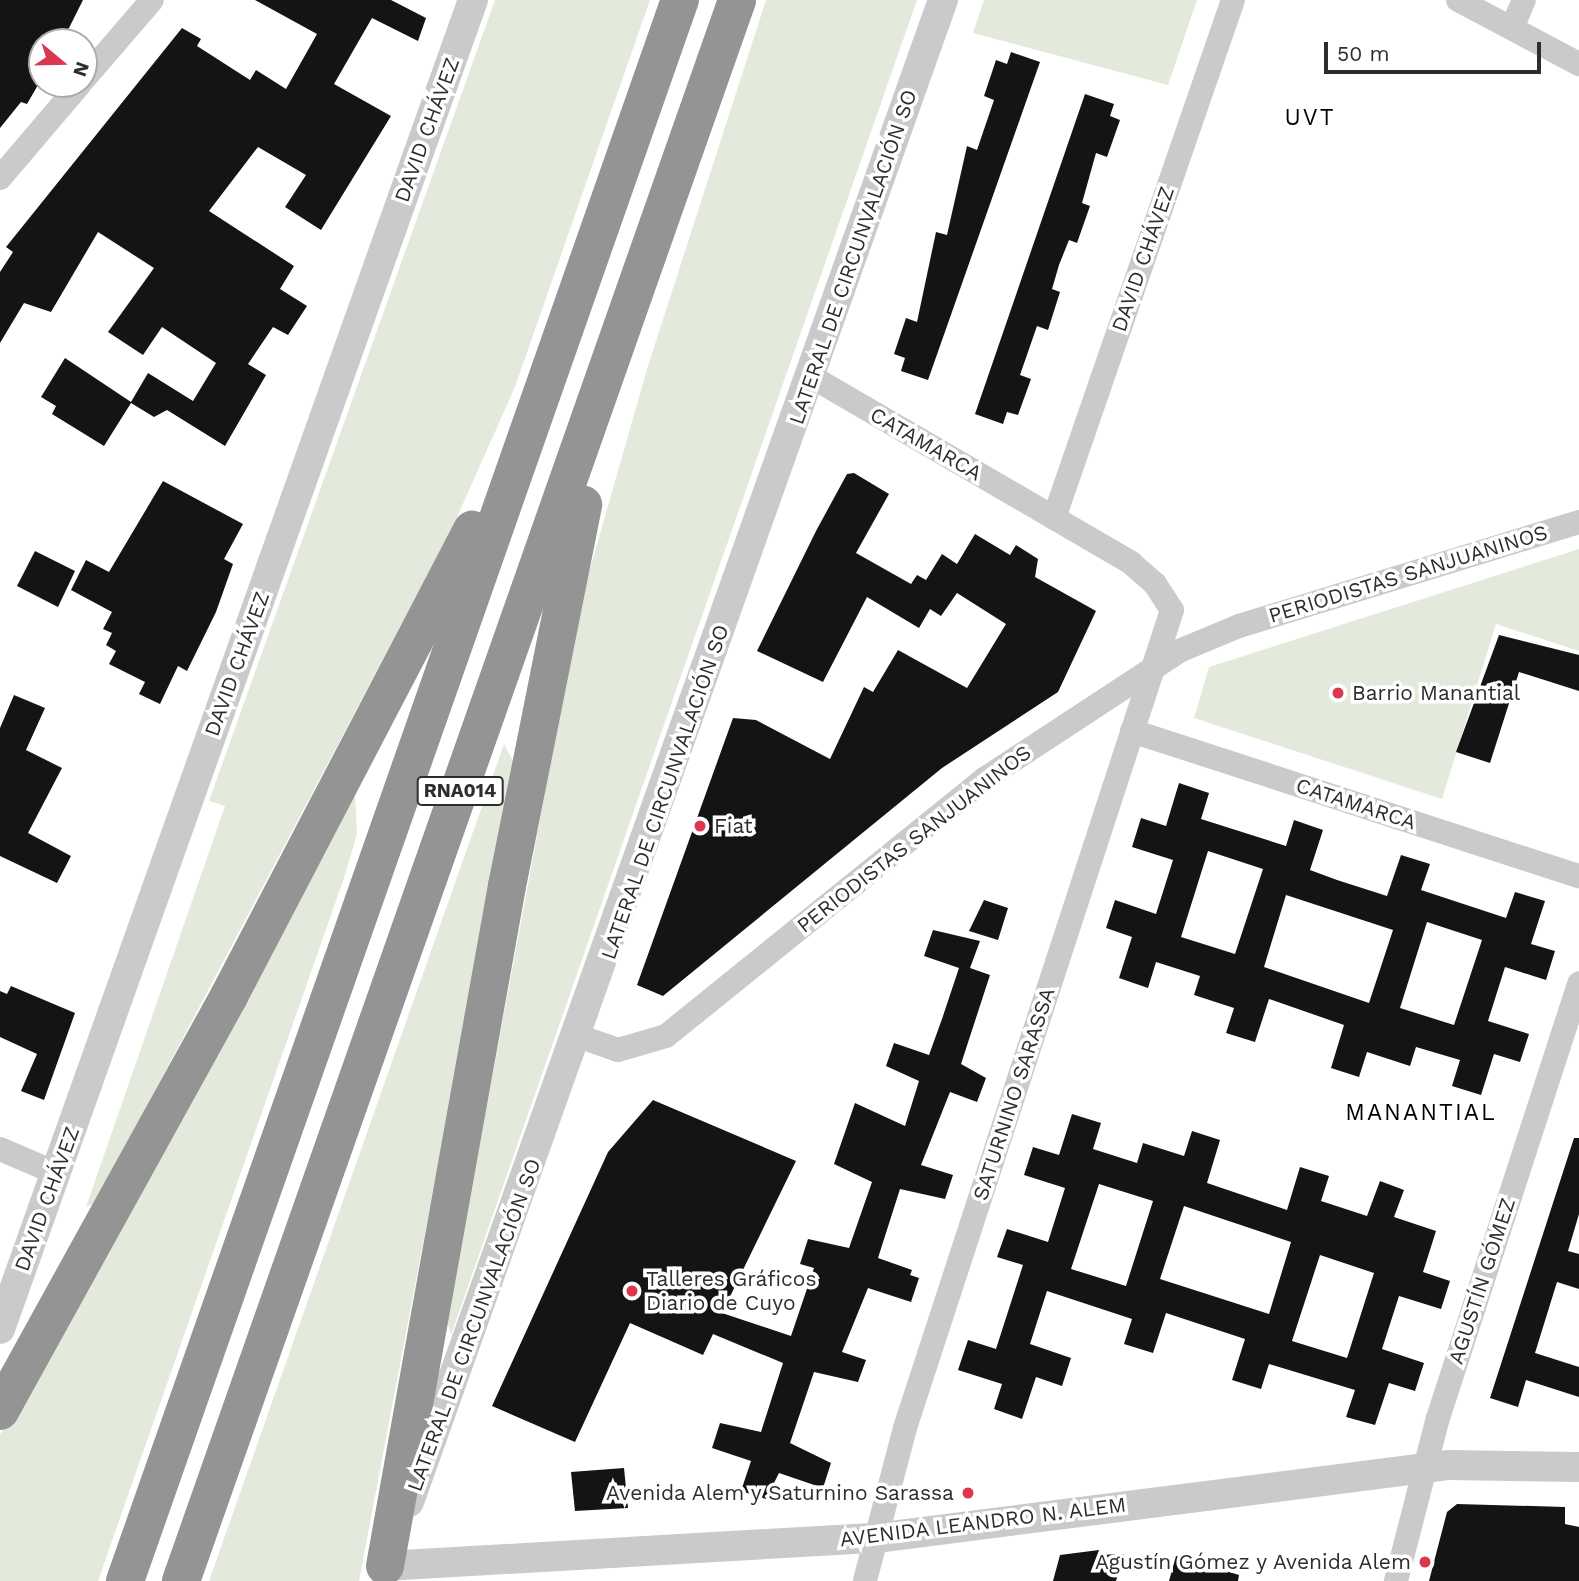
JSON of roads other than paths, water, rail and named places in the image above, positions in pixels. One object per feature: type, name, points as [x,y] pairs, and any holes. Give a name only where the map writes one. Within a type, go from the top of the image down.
[{"type":"highway","name":"RNA014","points":[[125,1581],[680,0]]},
{"type":"highway","name":"RNA014","points":[[181,1581],[737,0]]},
{"type":"highway","points":[[383,1574],[565,583],[629,312]]},
{"type":"highway","points":[[0,1411],[396,684],[563,334]]},
{"type":"street","points":[[98,63],[152,0]]},
{"type":"street","name":"DAVID CHÁVEZ","points":[[0,1329],[473,0]]},
{"type":"street","name":"LATERAL DE CIRCUNVALACIÓN SO","points":[[383,1574],[578,1036],[943,0]]},
{"type":"street","name":"DAVID CHÁVEZ","points":[[1054,518],[1233,0]]},
{"type":"street","points":[[1458,0],[1579,64]]},
{"type":"street","points":[[1512,28],[1524,0]]},
{"type":"street","points":[[1,174],[68,98]]},
{"type":"street","name":"CATAMARCA","points":[[812,377],[1144,573],[1172,610]]},
{"type":"street","name":"PERIODISTAS SANJUANINOS","points":[[578,1036],[618,1050],[666,1036],[958,800],[1154,664],[1239,626],[1579,522]]},
{"type":"street","name":"SATURNINO SARASSA","points":[[865,1581],[905,1427],[1172,610]]},
{"type":"street","name":"CATAMARCA","points":[[1132,731],[1579,876]]},
{"type":"street","name":"AGUSTÍN GÓMEZ","points":[[1396,1581],[1425,1468],[1579,983]]},
{"type":"street","points":[[0,1149],[56,1172]]},
{"type":"street","name":"AVENIDA LEANDRO N. ALEM","points":[[383,1574],[876,1538],[1425,1468],[1579,1467]]},
{"type":"place","name":"Barrio Manantial","points":[[1338,693]]},
{"type":"place","name":"Fiat","points":[[700,826]]},
{"type":"place","name":"Talleres Gráficos Diario de Cuyo","points":[[632,1291]]},
{"type":"place","name":"Avenida Alem y Saturnino Sarassa","points":[[968,1493]]},
{"type":"place","name":"Agustín Gómez y Avenida Alem","points":[[1425,1562]]},
{"type":"district","name":"UVT","points":[[1310,118]]},
{"type":"district","name":"MANANTIAL","points":[[1421,1113]]}]
